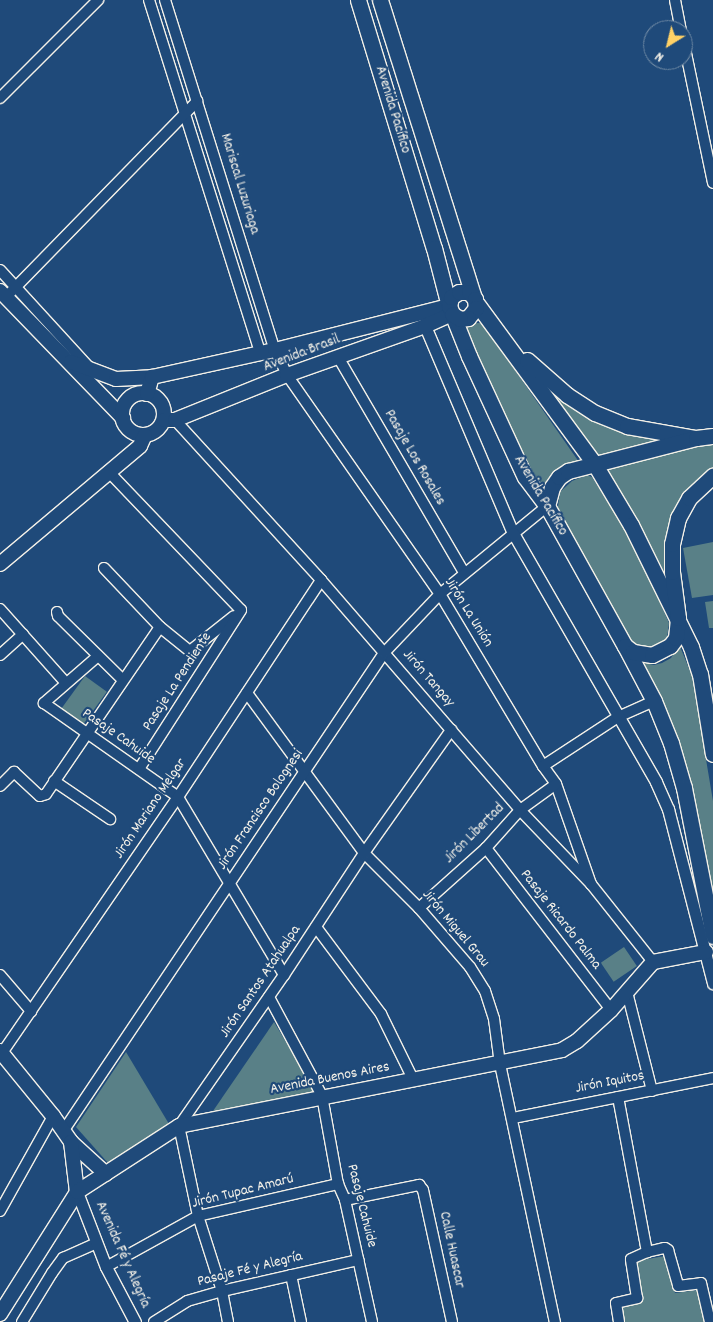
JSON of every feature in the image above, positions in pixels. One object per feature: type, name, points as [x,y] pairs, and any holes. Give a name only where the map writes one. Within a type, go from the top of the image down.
[{"type":"main road","name":"Avenida Pacífico","points":[[358,0],[434,248],[450,310],[476,373],[522,469],[547,506],[625,646],[654,702],[671,743],[684,788],[713,936]]},
{"type":"main road","name":"Avenida Pacífico","points":[[380,0],[475,300],[594,463],[631,525],[678,618]]},
{"type":"main road","points":[[464,291],[475,300],[475,312],[468,318],[460,319],[450,310],[455,294],[464,291]]},
{"type":"main road","points":[[8,292],[66,360],[123,418],[131,431],[145,435],[159,429],[169,420],[160,401],[116,379],[66,360]]},
{"type":"main road","points":[[116,379],[152,377],[450,310]]},
{"type":"main road","name":"Avenida Brasil","points":[[169,420],[287,375],[426,326],[450,310]]},
{"type":"main road","points":[[507,343],[567,395],[595,413],[627,426],[696,438]]},
{"type":"main road","points":[[123,418],[125,403],[132,396],[144,393],[152,377]]},
{"type":"main road","points":[[0,564],[108,471],[140,446],[145,435]]},
{"type":"main road","points":[[547,506],[552,488],[559,478],[568,471],[696,438],[713,436]]},
{"type":"main road","points":[[625,646],[642,655],[662,652],[676,638],[678,618],[672,572],[672,544],[678,518],[689,498],[713,476]]},
{"type":"main road","points":[[678,618],[700,674],[713,754]]},
{"type":"main road","points":[[653,962],[710,952]]},
{"type":"main road","name":"Avenida Buenos Aires","points":[[0,1314],[77,1192],[179,1126],[322,1096],[500,1064],[562,1050],[577,1041],[611,1010],[653,962]]},
{"type":"main road","points":[[1,1052],[67,1136],[106,1174]]},
{"type":"main road","name":"Avenida Fé y Alegría","points":[[67,1136],[77,1192]]},
{"type":"street","points":[[0,98],[98,0]]},
{"type":"street","name":"Mariscal Luzuriaga","points":[[149,0],[260,353]]},
{"type":"street","name":"Mariscal Luzuriaga","points":[[165,0],[275,350],[287,375]]},
{"type":"street","points":[[675,0],[679,20]]},
{"type":"street","points":[[689,70],[713,183]]},
{"type":"street","points":[[8,292],[197,101]]},
{"type":"street","points":[[0,270],[8,292],[92,370]]},
{"type":"street","points":[[426,326],[513,533],[656,782],[668,809],[710,952],[713,983]]},
{"type":"street","name":"Pasaje Los Rosales","points":[[338,357],[464,573]]},
{"type":"street","name":"Jirón La Unión","points":[[287,375],[440,594],[543,766],[556,784],[591,884]]},
{"type":"street","name":"Jirón Tangay","points":[[169,420],[321,580],[520,810],[591,884],[653,962]]},
{"type":"street","points":[[104,568],[160,627],[190,651],[241,610],[108,471]]},
{"type":"street","name":"Jirón Francisco Bolognesi","points":[[67,1136],[230,882],[384,654],[440,594],[547,506]]},
{"type":"street","name":"Jirón Mariano Melgar","points":[[1,1052],[178,797],[321,580]]},
{"type":"street","points":[[0,609],[66,683],[98,656]]},
{"type":"street","name":"Pasaje La Pendiente","points":[[139,769],[241,610]]},
{"type":"street","points":[[57,612],[58,616],[123,680]]},
{"type":"street","points":[[0,786],[14,772],[40,796],[46,794],[160,627]]},
{"type":"street","points":[[0,655],[23,634]]},
{"type":"street","name":"Pasaje Cahuide","points":[[66,683],[44,703],[178,797],[284,976]]},
{"type":"street","name":"Jirón Miguel Grau","points":[[247,692],[304,773],[364,853],[419,908],[470,967],[485,991],[494,1019],[500,1064],[555,1322]]},
{"type":"street","points":[[543,766],[618,717],[654,702]]},
{"type":"street","name":"Jirón Santos Atahualpa","points":[[179,1126],[284,976],[364,853],[451,730]]},
{"type":"street","points":[[54,782],[110,818]]},
{"type":"street","name":"Jirón Libertad","points":[[419,908],[486,848],[520,810],[556,784]]},
{"type":"street","name":"Pasaje Ricardo Palma","points":[[486,848],[611,1010]]},
{"type":"street","points":[[316,928],[381,1014],[413,1079]]},
{"type":"street","points":[[0,975],[31,1011]]},
{"type":"street","points":[[627,992],[652,1091]]},
{"type":"street","name":"Pasaje Cahuide","points":[[269,997],[322,1096],[338,1184],[345,1200],[372,1322]]},
{"type":"street","name":"Jirón Iquitos","points":[[513,1118],[713,1078]]},
{"type":"street","points":[[618,1097],[648,1252]]},
{"type":"street","points":[[0,1211],[53,1116]]},
{"type":"street","points":[[179,1126],[198,1216],[222,1291],[228,1322]]},
{"type":"street","name":"Jirón Tupac Amarú","points":[[106,1267],[198,1216],[338,1184]]},
{"type":"street","name":"Calle Huascar","points":[[345,1200],[419,1185],[423,1190],[452,1322]]},
{"type":"street","name":"Avenida Fé y Alegría","points":[[77,1192],[106,1267],[135,1322]]},
{"type":"street","points":[[22,1322],[63,1258],[96,1243]]},
{"type":"street","points":[[619,1322],[616,1303],[638,1298],[631,1259],[648,1252],[667,1249],[678,1286],[701,1283],[710,1322]]},
{"type":"street","name":"Pasaje Fé y Alegría","points":[[154,1322],[186,1301],[359,1260]]},
{"type":"street","points":[[291,1275],[301,1322]]},
{"type":"green space","points":[[472,323],[480,323],[484,326],[579,462],[547,482],[541,497],[504,429],[466,329]]},
{"type":"green space","points":[[544,384],[549,388],[675,439],[596,456]]},
{"type":"green space","points":[[713,443],[713,470],[692,486],[668,580],[636,516],[602,464]]},
{"type":"green space","points":[[587,475],[592,477],[633,541],[669,623],[667,638],[656,648],[632,645],[557,514],[560,492],[572,481]]},
{"type":"green space","points":[[713,542],[713,595],[692,598],[683,548]]},
{"type":"green space","points":[[713,601],[713,628],[709,628],[705,602]]},
{"type":"green space","points":[[679,644],[692,676],[713,801],[713,889],[681,748],[662,702],[641,662],[654,665],[662,663],[671,658]]},
{"type":"green space","points":[[85,676],[107,692],[83,725],[61,709]]},
{"type":"green space","points":[[624,947],[637,966],[614,982],[601,963]]},
{"type":"green space","points":[[274,1022],[316,1092],[213,1111]]},
{"type":"green space","points":[[126,1052],[169,1124],[108,1163],[76,1127]]},
{"type":"green space","points":[[665,1256],[675,1293],[698,1290],[705,1322],[622,1322],[619,1307],[643,1301],[636,1261]]}]
